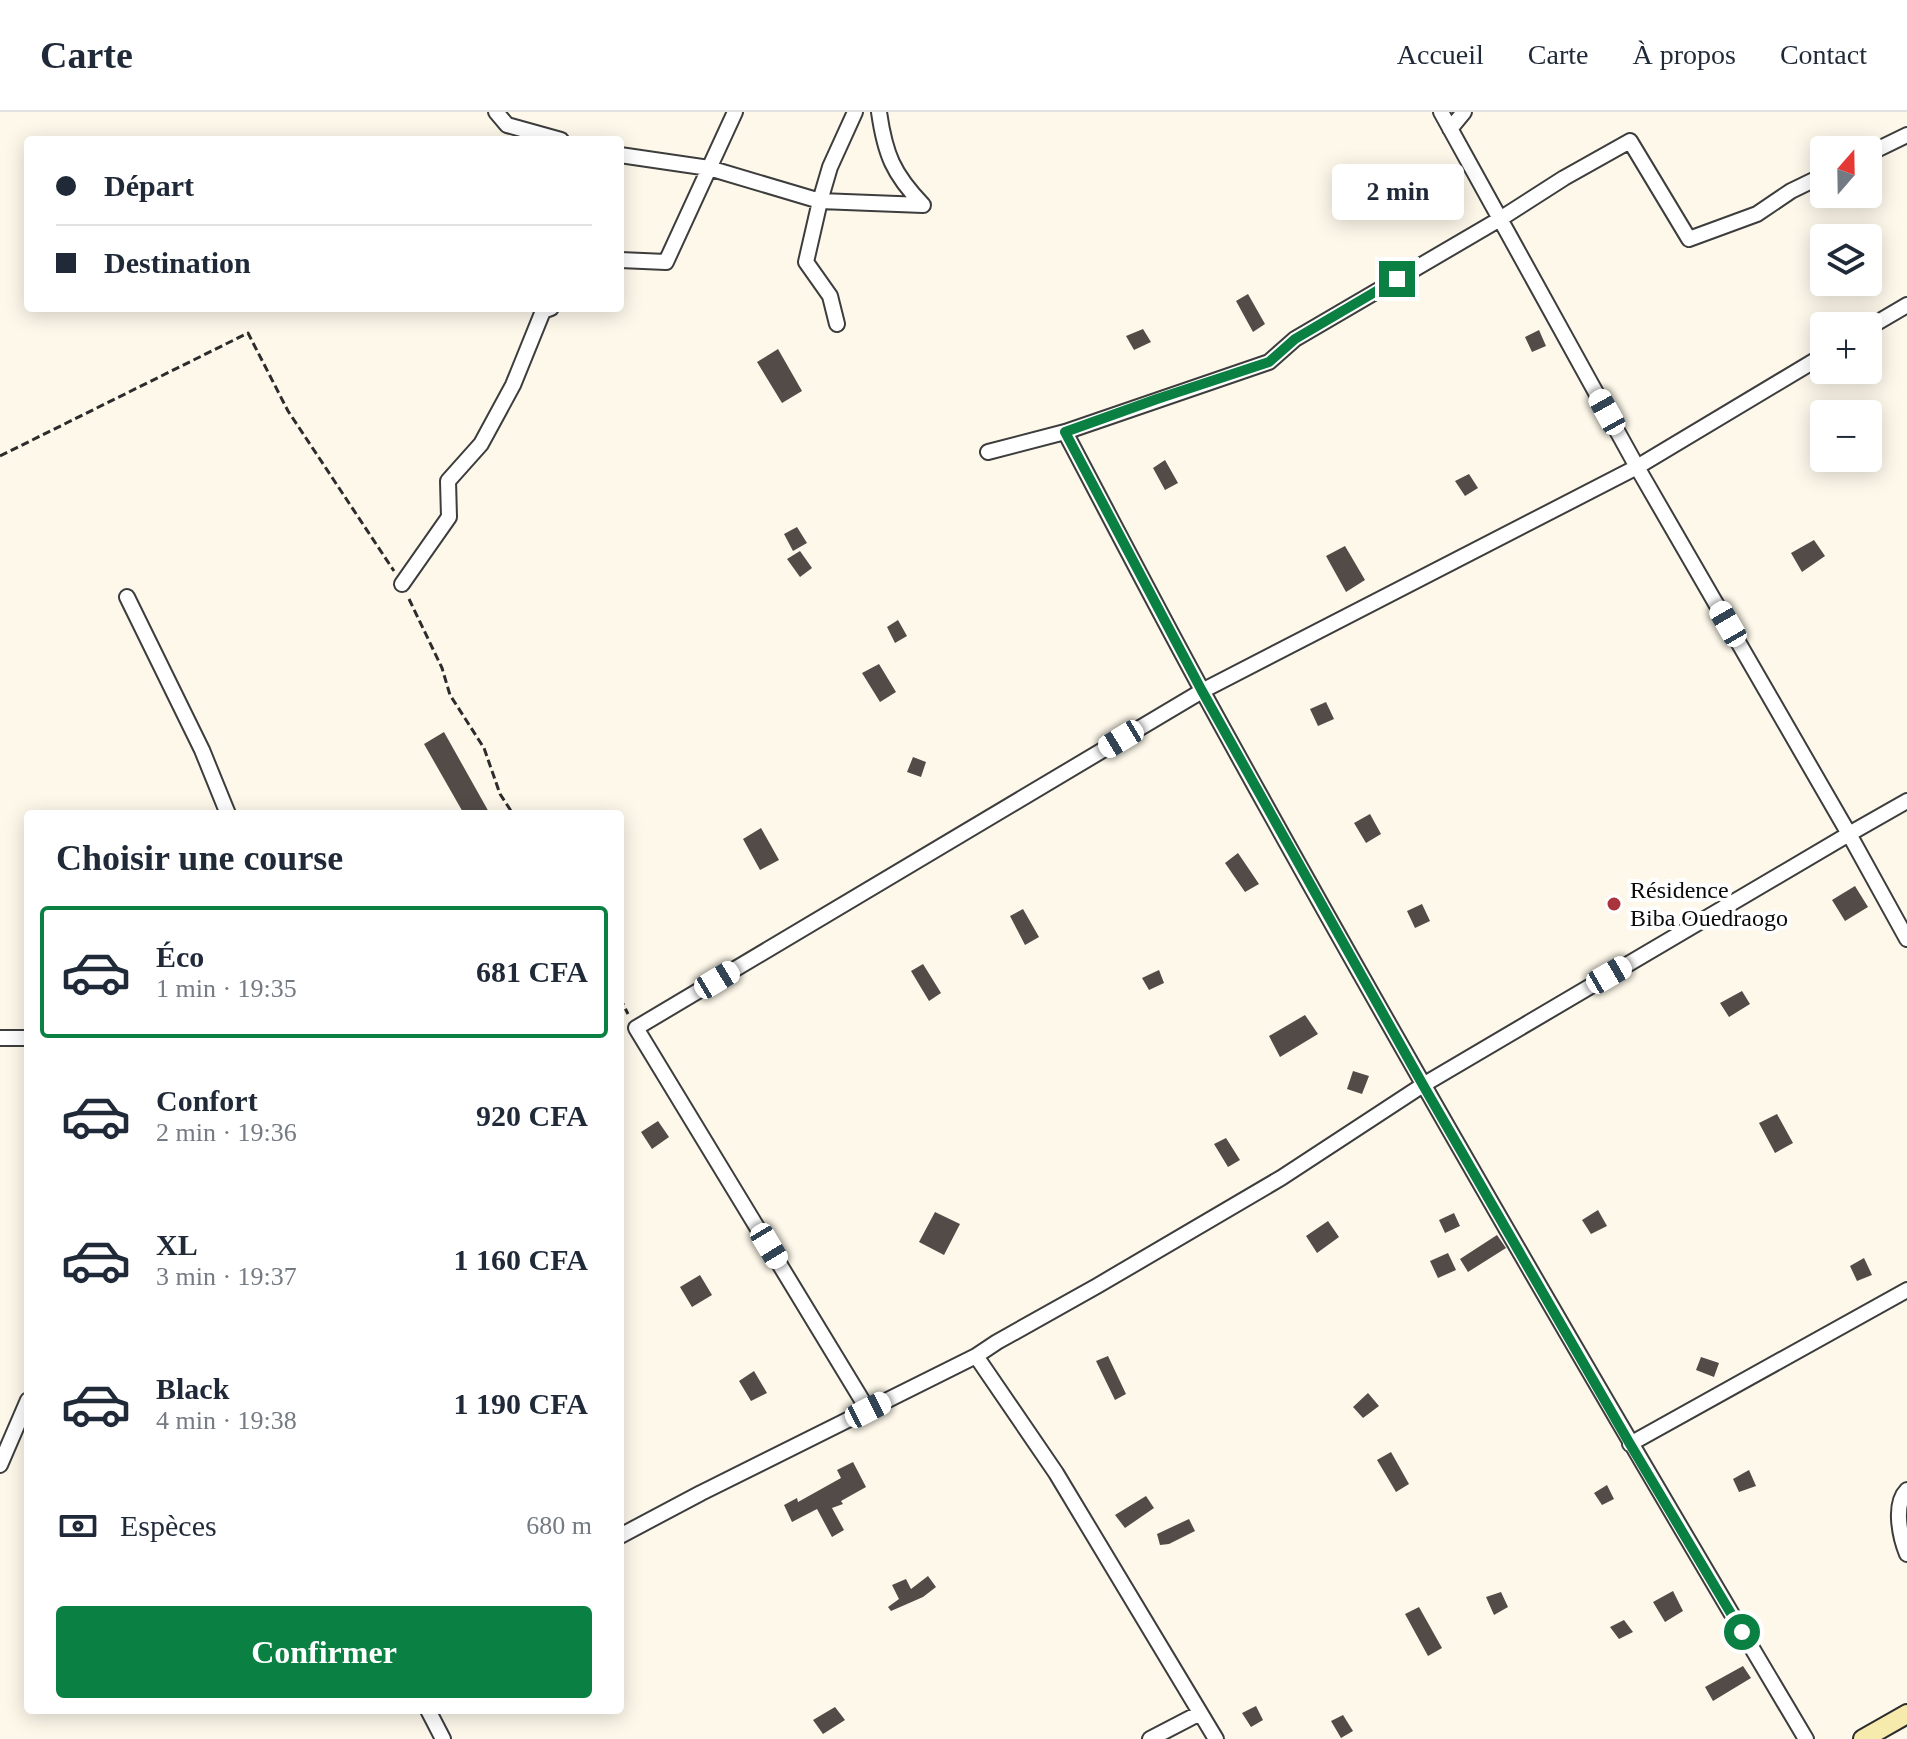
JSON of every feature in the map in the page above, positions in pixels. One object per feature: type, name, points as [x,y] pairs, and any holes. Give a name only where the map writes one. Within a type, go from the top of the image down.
[{"type":"main road","points":[[1863,1739],[1907,1714]]},
{"type":"street","points":[[496,112],[507,125],[547,136]]},
{"type":"street","points":[[624,260],[666,262],[735,112]]},
{"type":"street","points":[[837,324],[830,296],[806,262],[830,167],[855,112]]},
{"type":"street","points":[[624,156],[709,168],[820,201],[923,205],[905,187],[891,164],[879,112]]},
{"type":"street","points":[[1441,112],[1637,467],[1907,939]]},
{"type":"street","points":[[1450,129],[1464,112]]},
{"type":"street","points":[[1882,147],[1907,135]]},
{"type":"street","points":[[988,452],[1065,432],[1269,362],[1295,339],[1630,141],[1689,239],[1757,214],[1810,182]]},
{"type":"street","points":[[1882,320],[1907,305]]},
{"type":"street","points":[[402,584],[449,517],[448,481],[481,444],[513,385],[543,312]]},
{"type":"street","points":[[868,1410],[636,1028],[1202,691],[1637,467],[1810,363]]},
{"type":"street","points":[[1065,432],[1202,691],[1423,1085],[1630,1444],[1806,1739]]},
{"type":"street","points":[[127,597],[202,750],[226,810]]},
{"type":"street","points":[[624,1534],[976,1356],[1281,1178],[1423,1085],[1907,801]]},
{"type":"street","points":[[0,1038],[24,1038]]},
{"type":"street","points":[[1630,1444],[1907,1290]]},
{"type":"street","points":[[976,1356],[1056,1473],[1216,1739]]},
{"type":"street","points":[[0,1465],[24,1409]]},
{"type":"street","points":[[1907,1490],[1902,1495],[1899,1517],[1901,1538],[1907,1554]]},
{"type":"street","points":[[1150,1739],[1200,1713]]},
{"type":"street","points":[[430,1714],[443,1739]]},
{"type":"path","points":[[0,456],[248,333],[288,411],[402,584],[442,668],[450,695],[484,748],[500,794],[510,810]]},
{"type":"building","points":[[1248,294],[1265,324],[1253,332],[1236,301]]},
{"type":"building","points":[[1143,329],[1151,342],[1134,350],[1126,336]]},
{"type":"building","points":[[1539,330],[1546,346],[1532,352],[1525,337]]},
{"type":"building","points":[[778,349],[802,391],[782,403],[757,362]]},
{"type":"building","points":[[1165,460],[1178,483],[1165,490],[1153,468]]},
{"type":"building","points":[[1469,474],[1478,488],[1465,496],[1455,481]]},
{"type":"building","points":[[797,527],[807,543],[793,551],[784,534]]},
{"type":"building","points":[[1814,540],[1825,556],[1802,572],[1791,553]]},
{"type":"building","points":[[1345,546],[1365,580],[1346,592],[1326,556]]},
{"type":"building","points":[[800,551],[812,568],[800,577],[787,559]]},
{"type":"building","points":[[898,620],[907,636],[895,643],[887,627]]},
{"type":"building","points":[[879,664],[896,692],[880,702],[862,673]]},
{"type":"building","points":[[1326,702],[1334,719],[1318,726],[1310,709]]},
{"type":"building","points":[[444,732],[488,810],[462,810],[424,744]]},
{"type":"building","points":[[913,757],[926,762],[921,777],[907,772]]},
{"type":"building","points":[[1370,814],[1381,834],[1366,843],[1354,823]]},
{"type":"building","points":[[761,828],[779,860],[760,870],[743,839]]},
{"type":"building","points":[[1238,853],[1259,884],[1245,892],[1225,863]]},
{"type":"building","points":[[1855,886],[1868,907],[1845,921],[1832,900]]},
{"type":"building","points":[[1422,904],[1430,921],[1415,928],[1407,911]]},
{"type":"building","points":[[1023,909],[1039,937],[1025,945],[1010,916]]},
{"type":"building","points":[[923,964],[941,993],[929,1001],[911,971]]},
{"type":"building","points":[[1159,970],[1164,983],[1149,990],[1142,978]]},
{"type":"building","points":[[1742,991],[1750,1004],[1729,1017],[1720,1003]]},
{"type":"building","points":[[1305,1015],[1318,1034],[1280,1057],[1269,1036]]},
{"type":"building","points":[[1353,1071],[1369,1076],[1362,1094],[1347,1089]]},
{"type":"building","points":[[1777,1114],[1793,1143],[1775,1153],[1759,1123]]},
{"type":"building","points":[[658,1121],[669,1137],[652,1149],[641,1132]]},
{"type":"building","points":[[1226,1138],[1240,1160],[1228,1167],[1214,1144]]},
{"type":"building","points":[[1598,1210],[1607,1226],[1591,1234],[1582,1220]]},
{"type":"building","points":[[935,1212],[960,1224],[944,1255],[919,1242]]},
{"type":"building","points":[[1454,1213],[1460,1226],[1445,1233],[1439,1220]]},
{"type":"building","points":[[1328,1221],[1339,1237],[1317,1253],[1306,1236]]},
{"type":"building","points":[[1497,1235],[1506,1248],[1468,1272],[1460,1259]]},
{"type":"building","points":[[1448,1253],[1456,1270],[1438,1278],[1430,1261]]},
{"type":"building","points":[[1864,1258],[1872,1275],[1857,1281],[1850,1266]]},
{"type":"building","points":[[700,1275],[712,1295],[692,1307],[680,1287]]},
{"type":"building","points":[[1108,1356],[1126,1394],[1115,1400],[1096,1361]]},
{"type":"building","points":[[1701,1357],[1719,1363],[1714,1377],[1696,1370]]},
{"type":"building","points":[[754,1371],[767,1393],[751,1401],[739,1381]]},
{"type":"building","points":[[1368,1393],[1379,1406],[1363,1418],[1353,1407]]},
{"type":"building","points":[[1391,1452],[1409,1484],[1396,1492],[1377,1460]]},
{"type":"building","points":[[853,1462],[866,1487],[832,1508],[844,1530],[832,1537],[817,1509],[792,1522],[784,1505],[797,1498],[798,1502],[841,1478],[837,1470]]},
{"type":"building","points":[[1749,1470],[1756,1486],[1739,1492],[1733,1479]]},
{"type":"building","points":[[1607,1485],[1614,1499],[1602,1505],[1594,1493]]},
{"type":"building","points":[[1146,1496],[1154,1508],[1125,1528],[1115,1515]]},
{"type":"building","points":[[1189,1519],[1195,1531],[1169,1544],[1160,1545],[1157,1534]]},
{"type":"building","points":[[928,1576],[936,1587],[923,1597],[891,1611],[888,1607],[899,1599],[892,1585],[906,1579],[911,1589]]},
{"type":"building","points":[[1673,1591],[1683,1611],[1665,1622],[1653,1602]]},
{"type":"building","points":[[1501,1592],[1508,1607],[1494,1615],[1486,1597]]},
{"type":"building","points":[[1419,1607],[1442,1648],[1428,1656],[1405,1614]]},
{"type":"building","points":[[1624,1620],[1633,1632],[1619,1639],[1610,1627]]},
{"type":"building","points":[[1743,1666],[1751,1678],[1713,1701],[1705,1687]]},
{"type":"building","points":[[1256,1706],[1263,1720],[1251,1727],[1242,1713]]},
{"type":"building","points":[[835,1707],[845,1720],[823,1734],[813,1720]]},
{"type":"building","points":[[1343,1715],[1353,1731],[1341,1738],[1331,1721]]},
{"type":"place","name":"Résidence Biba Ouedraogo","points":[[1614,904]]},
{"type":"route","points":[[1397,279],[1295,339],[1269,362],[1065,432],[1202,691],[1423,1085],[1742,1632]]}]
